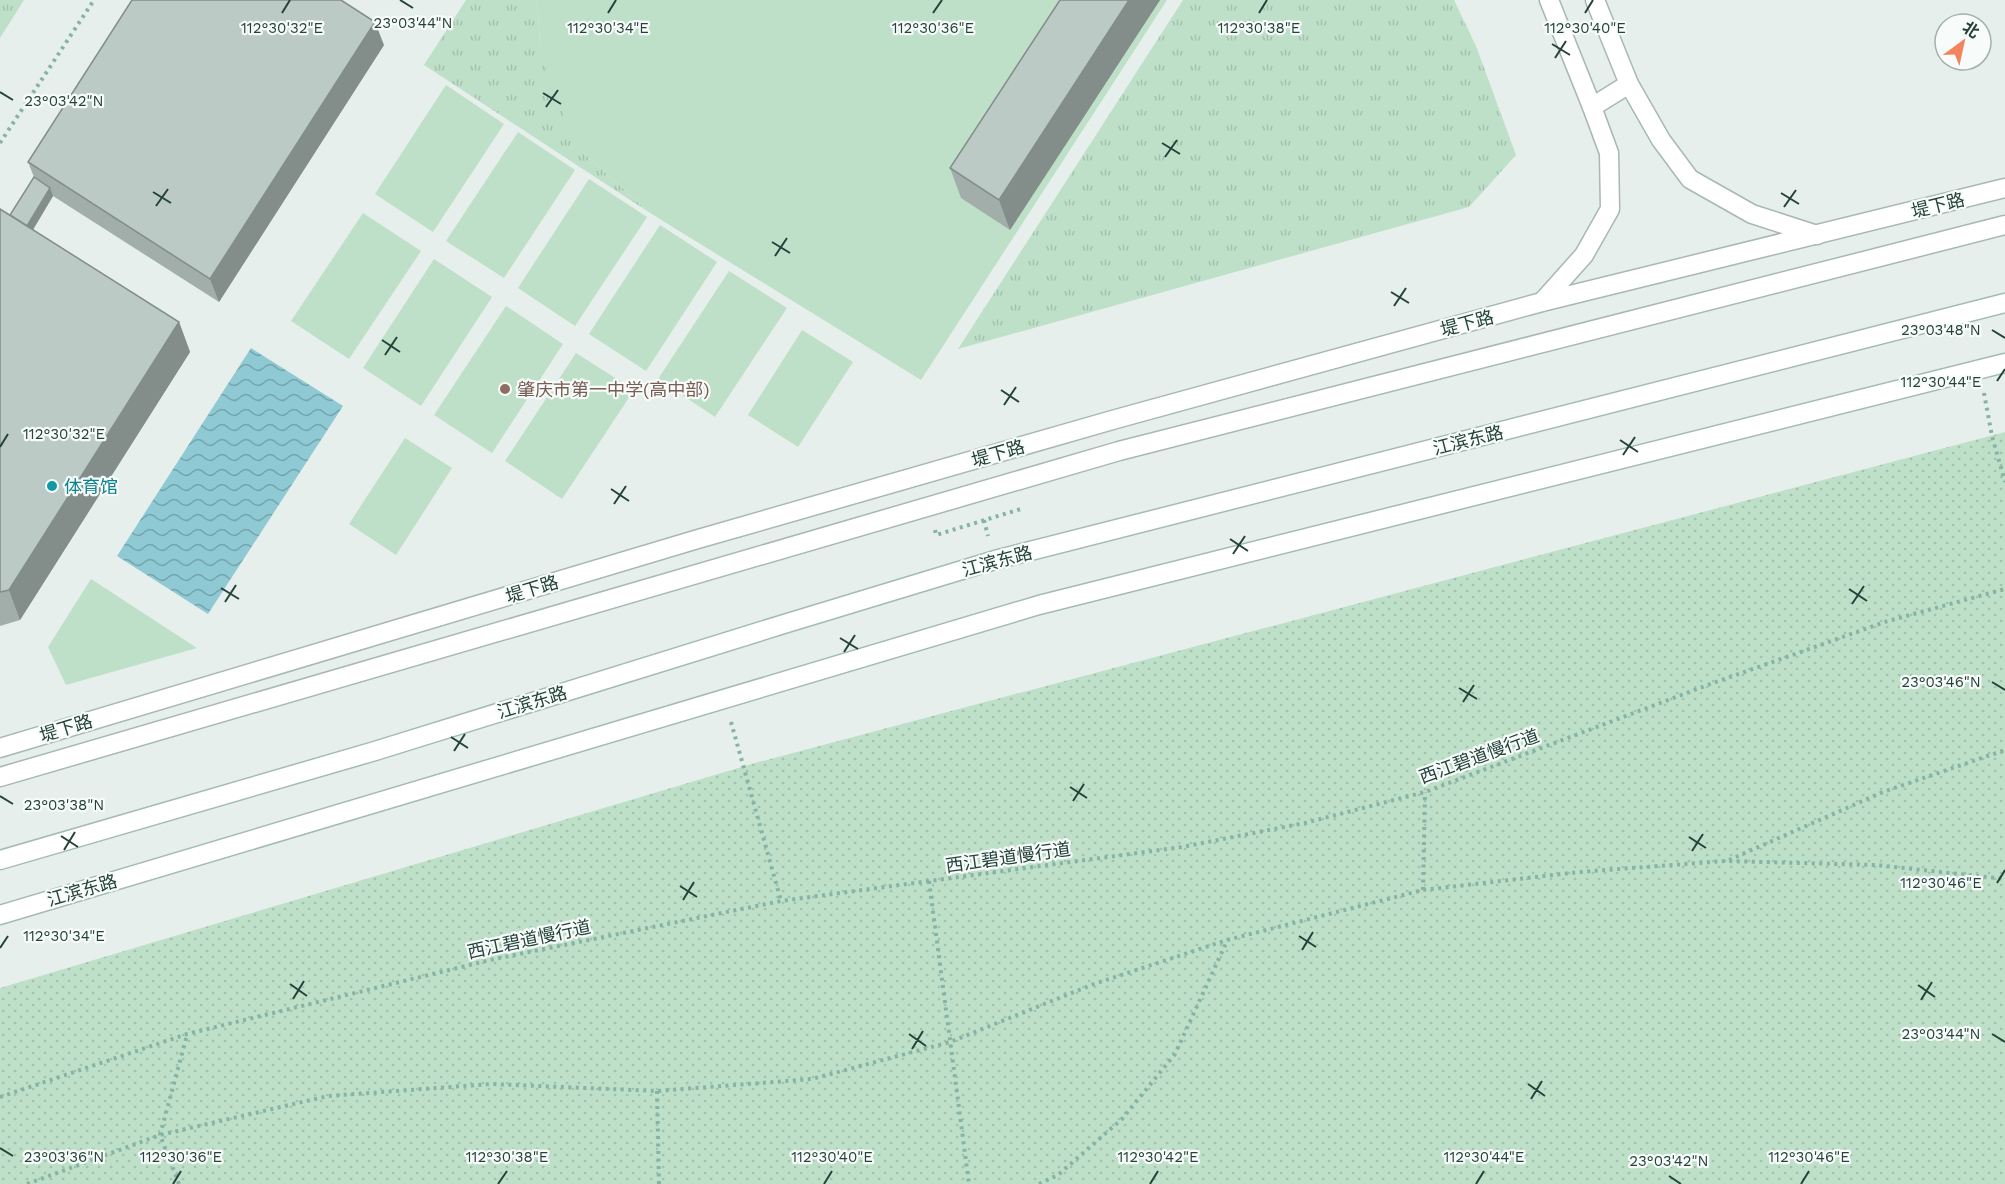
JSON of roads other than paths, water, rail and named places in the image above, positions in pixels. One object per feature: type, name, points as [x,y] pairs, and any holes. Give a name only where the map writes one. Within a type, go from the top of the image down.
[{"type":"street","points":[[1542,302],[1584,255],[1610,208],[1609,153],[1549,0]]},
{"type":"street","points":[[1595,0],[1629,84],[1662,140],[1690,179],[1752,214],[1817,235]]},
{"type":"street","points":[[1592,106],[1629,84]]},
{"type":"street","name":"堤下路","points":[[0,748],[698,539],[1105,423],[1542,302],[2005,188]]},
{"type":"street","name":"堤下路","points":[[0,777],[1119,451],[2005,225]]},
{"type":"street","name":"江滨东路","points":[[0,860],[375,751],[994,560],[2005,303]]},
{"type":"street","name":"江滨东路","points":[[0,915],[1039,604],[2005,363]]},
{"type":"water","points":[[251,348],[343,406],[208,614],[117,556]]},
{"type":"place","name":"肇庆市第一中学(高中部)","points":[[505,389]]},
{"type":"place","name":"体育馆","points":[[52,486]]}]
